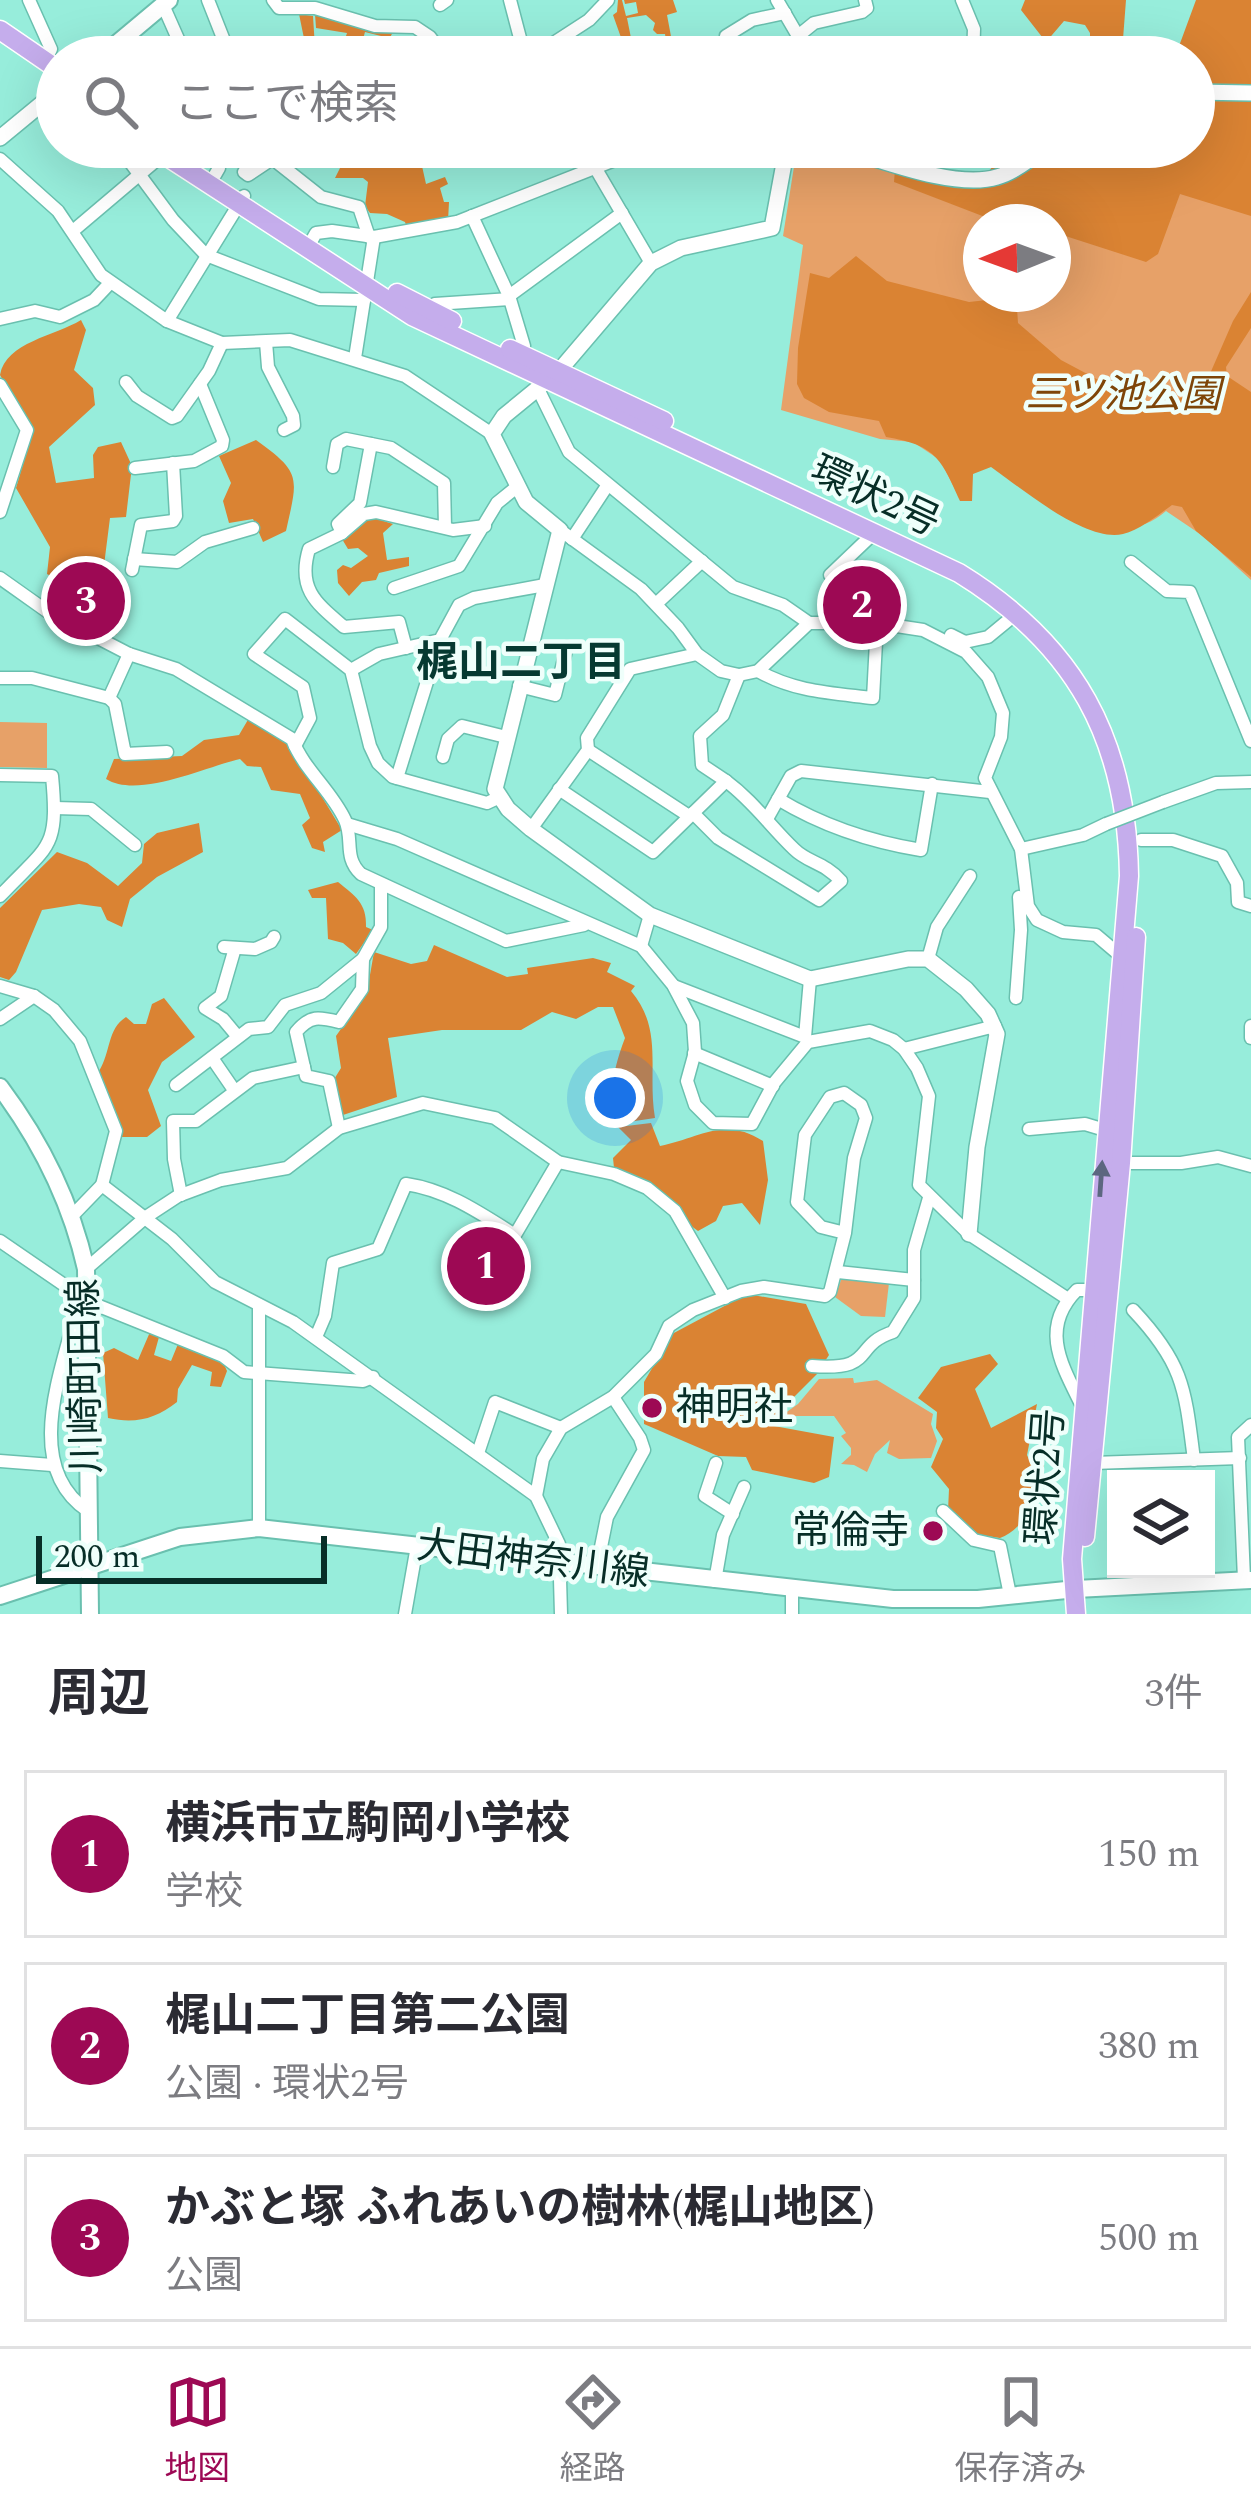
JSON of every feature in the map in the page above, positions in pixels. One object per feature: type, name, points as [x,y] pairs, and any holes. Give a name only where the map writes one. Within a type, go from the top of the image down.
[{"type":"main road","points":[[126,36],[166,3]]},
{"type":"main road","points":[[0,30],[36,55]]},
{"type":"main road","points":[[0,45],[36,72]]},
{"type":"main road","name":"環状2号","points":[[192,168],[312,240],[366,288]]},
{"type":"main road","name":"環状2号","points":[[224,168],[242,200],[366,288],[520,354],[548,380],[897,530],[981,573],[1015,597],[1067,650],[1093,688],[1120,743],[1141,840],[1121,1163],[1083,1408],[1072,1559],[1076,1589]]},
{"type":"main road","name":"環状2号","points":[[429,317],[548,380],[959,573],[1017,613],[1077,680],[1112,753],[1128,830],[1122,957],[1105,1130],[1094,1463],[1076,1589]]},
{"type":"main road","name":"川崎町田線","points":[[0,1087],[34,1136],[73,1215],[86,1269],[90,1614]]},
{"type":"main road","name":"大田神奈川線","points":[[0,1595],[180,1538],[259,1528],[893,1599],[1248,1580]]},
{"type":"main road","points":[[1076,1589],[1076,1614]]},
{"type":"street","points":[[28,0],[45,36]]},
{"type":"street","points":[[208,0],[222,36]]},
{"type":"street","points":[[273,0],[279,8],[315,8],[375,26],[415,27],[428,36]]},
{"type":"street","points":[[510,0],[521,36]]},
{"type":"street","points":[[563,36],[589,20],[608,0]]},
{"type":"street","points":[[726,36],[781,6],[798,36],[814,23],[862,12],[866,0]]},
{"type":"street","points":[[962,0],[974,36]]},
{"type":"street","points":[[166,3],[178,36]]},
{"type":"street","points":[[1215,93],[1251,94]]},
{"type":"street","points":[[0,138],[36,106]]},
{"type":"street","points":[[0,159],[58,211],[110,283],[167,321],[222,343],[290,340],[355,358],[405,376],[492,434],[534,512],[656,604],[708,666],[739,675],[758,671],[809,623]]},
{"type":"street","points":[[134,168],[206,255],[319,299],[366,288]]},
{"type":"street","points":[[74,230],[143,168]]},
{"type":"street","points":[[244,172],[248,175],[256,168]]},
{"type":"street","points":[[290,168],[321,197],[359,207],[372,237],[355,358]]},
{"type":"street","points":[[312,240],[316,233],[332,231],[372,237],[437,227],[596,168]]},
{"type":"street","points":[[492,434],[504,416],[548,380],[651,262],[681,248],[772,228],[784,168]]},
{"type":"street","points":[[914,168],[982,181],[1015,168]]},
{"type":"street","points":[[591,170],[651,262]]},
{"type":"street","points":[[167,321],[242,200]]},
{"type":"street","points":[[429,317],[435,304],[510,298],[622,213]]},
{"type":"street","points":[[472,216],[510,298],[524,346],[520,354]]},
{"type":"street","points":[[0,319],[35,311],[60,316],[94,300],[110,283]]},
{"type":"street","points":[[266,342],[268,367],[293,416],[294,425],[284,430]]},
{"type":"street","points":[[126,382],[137,396],[172,418],[200,384],[222,343]]},
{"type":"street","points":[[548,380],[568,452],[733,587],[783,605],[809,623],[877,623],[922,630],[978,663],[1000,700],[1001,737],[987,769],[989,792],[1021,849],[1028,906],[1037,920],[1063,932],[1096,935],[1122,957]]},
{"type":"street","points":[[135,468],[194,461],[222,446],[224,440],[206,408],[200,384]]},
{"type":"street","points":[[0,385],[27,430],[0,512]]},
{"type":"street","points":[[333,467],[337,444],[346,439],[392,448],[444,483],[445,527]]},
{"type":"street","points":[[342,533],[338,524],[360,503],[371,445]]},
{"type":"street","points":[[172,463],[176,516],[141,525],[133,565],[177,562],[205,542],[253,528]]},
{"type":"street","points":[[394,587],[459,566],[497,503],[518,486]]},
{"type":"street","points":[[607,486],[566,534],[545,585],[494,781],[500,797],[531,829],[650,915],[810,979],[928,959],[972,994],[994,1026],[996,1046],[976,1147],[969,1234]]},
{"type":"street","points":[[406,648],[399,622],[344,627],[313,600],[303,568],[309,549],[342,533],[364,514],[376,512],[453,530],[485,526]]},
{"type":"street","points":[[830,575],[874,533]]},
{"type":"street","points":[[656,604],[702,561]]},
{"type":"street","points":[[1132,562],[1167,591],[1190,592],[1251,741]]},
{"type":"street","points":[[0,578],[48,612],[129,654],[176,669],[292,739],[300,759],[346,824],[352,865],[381,885],[506,941],[586,925]]},
{"type":"street","points":[[397,778],[440,640],[459,605],[545,585]]},
{"type":"street","points":[[922,630],[936,626],[965,642],[988,637],[1017,613]]},
{"type":"street","points":[[295,746],[310,718],[302,687],[254,654],[285,619],[351,670],[378,763],[397,778],[487,803],[500,797]]},
{"type":"street","points":[[758,671],[783,686],[879,699],[877,623]]},
{"type":"street","points":[[351,670],[379,654],[440,640]]},
{"type":"street","points":[[519,686],[555,695],[567,646]]},
{"type":"street","points":[[109,698],[129,654]]},
{"type":"street","points":[[531,829],[588,750],[587,738],[630,668],[697,655]]},
{"type":"street","points":[[588,750],[819,900],[841,881],[825,864],[797,853],[768,817],[701,765],[700,736],[723,715],[739,675]]},
{"type":"street","points":[[0,678],[32,678],[109,698],[115,704],[125,754],[166,752]]},
{"type":"street","points":[[443,757],[448,739],[462,726],[506,737]]},
{"type":"street","points":[[768,817],[791,776],[800,771],[989,792]]},
{"type":"street","points":[[0,775],[52,776],[56,822],[50,843],[0,896]]},
{"type":"street","points":[[559,789],[653,852],[726,781]]},
{"type":"street","points":[[1016,998],[1022,930],[1016,856],[1021,849],[1083,835],[1216,783],[1251,782]]},
{"type":"street","points":[[778,799],[872,842],[921,850],[932,784]]},
{"type":"street","points":[[55,808],[91,809],[135,845]]},
{"type":"street","points":[[346,824],[398,839],[641,946],[673,985],[694,1023],[687,1081],[694,1105],[713,1123],[752,1124],[806,1040],[810,979]]},
{"type":"street","points":[[1141,840],[1173,840],[1222,856],[1237,884],[1238,902],[1251,906]]},
{"type":"street","points":[[928,959],[938,927],[970,876]]},
{"type":"street","points":[[176,1085],[249,1029],[268,1027],[285,1005],[321,993],[363,959],[381,927],[381,885]]},
{"type":"street","points":[[641,946],[650,915]]},
{"type":"street","points":[[238,1037],[223,1018],[205,1008],[221,996],[230,947],[254,949],[274,937]]},
{"type":"street","points":[[339,1128],[329,1081],[310,1078],[296,1032],[306,1020],[320,1017],[339,1022],[362,989],[363,959]]},
{"type":"street","points":[[673,985],[806,1040],[870,1030],[904,1049],[928,1096],[920,1185],[969,1234],[1068,1299]]},
{"type":"street","points":[[0,986],[34,996],[54,1010],[80,1040],[110,1112],[116,1131],[102,1185],[73,1215]]},
{"type":"street","points":[[0,1019],[34,996]]},
{"type":"street","points":[[904,1049],[994,1026]]},
{"type":"street","points":[[1251,1026],[1251,1038]]},
{"type":"street","points":[[694,1053],[773,1086]]},
{"type":"street","points":[[212,1058],[234,1090]]},
{"type":"street","points":[[181,1195],[173,1159],[173,1121],[196,1121],[253,1078],[304,1067]]},
{"type":"street","points":[[536,1496],[543,1459],[561,1428],[613,1397],[656,1354],[669,1325],[693,1310],[764,1288],[826,1296],[838,1272],[845,1232],[854,1158],[866,1118],[861,1105],[844,1094],[830,1096],[805,1135],[797,1202],[821,1227],[845,1232]]},
{"type":"street","points":[[86,1269],[146,1217],[181,1195],[221,1180],[286,1168],[339,1128],[423,1102],[495,1118],[558,1162],[614,1174],[647,1188],[674,1211],[725,1298]]},
{"type":"street","points":[[1030,1129],[1085,1124],[1105,1130]]},
{"type":"street","points":[[1121,1163],[1218,1157],[1251,1166]]},
{"type":"street","points":[[316,1337],[325,1316],[333,1264],[378,1249],[406,1184],[451,1196],[515,1235],[558,1162]]},
{"type":"street","points":[[102,1185],[146,1217],[202,1272],[316,1337],[536,1496],[559,1544],[561,1614]]},
{"type":"street","points":[[812,1366],[838,1368],[859,1363],[878,1337],[892,1332],[914,1298],[914,1250],[929,1198]]},
{"type":"street","points":[[0,1241],[89,1308],[223,1356],[244,1372],[363,1381],[373,1377]]},
{"type":"street","points":[[838,1272],[914,1280]]},
{"type":"street","points":[[1083,1408],[1057,1354],[1054,1331],[1077,1290],[1101,1291]]},
{"type":"street","points":[[259,1305],[259,1528]]},
{"type":"street","points":[[88,1511],[61,1486],[52,1465],[53,1405],[65,1352],[74,1321],[89,1308]]},
{"type":"street","points":[[1133,1310],[1156,1334],[1179,1370],[1194,1460]]},
{"type":"street","points":[[597,1567],[607,1517],[644,1450],[613,1397]]},
{"type":"street","points":[[478,1453],[495,1402],[561,1428]]},
{"type":"street","points":[[1248,1580],[1238,1437],[1251,1425]]},
{"type":"street","points":[[1094,1463],[1240,1458]]},
{"type":"street","points":[[0,1461],[52,1465]]},
{"type":"street","points":[[716,1463],[705,1496],[733,1514]]},
{"type":"street","points":[[715,1581],[723,1535],[744,1486]]},
{"type":"street","points":[[943,1511],[974,1540],[1000,1546],[1010,1595]]},
{"type":"street","points":[[405,1614],[417,1546]]},
{"type":"street","points":[[792,1590],[792,1614]]},
{"type":"green space","points":[[618,0],[626,16],[638,13],[636,2],[625,4],[624,0],[673,0],[677,12],[667,15],[671,36],[657,34],[655,23],[646,15],[627,18],[631,36],[620,36],[613,15]]},
{"type":"green space","points":[[1025,0],[1126,0],[1123,36],[1090,36],[1085,25],[1064,21],[1051,36],[1041,36],[1021,10]]},
{"type":"green space","points":[[1196,0],[1251,0],[1251,216],[1180,194],[1158,254],[1146,262],[1071,238],[1071,204],[963,204],[963,209],[894,182],[895,169],[981,184],[991,168],[1215,168],[1215,36],[1183,36]]},
{"type":"green space","points":[[299,14],[313,16],[314,36],[304,36]]},
{"type":"green space","points":[[315,14],[393,32],[381,36],[365,32],[364,36],[346,36],[316,28]]},
{"type":"green space","name":"三ツ池公園","points":[[1251,101],[1251,580],[1203,536],[1166,511],[1145,524],[1099,524],[1053,502],[992,459],[972,466],[958,495],[940,460],[913,442],[880,439],[781,410],[803,245],[783,236],[794,168],[878,168],[924,181],[1027,168],[1215,168],[1215,130]]},
{"type":"green space","points":[[340,168],[422,168],[426,184],[445,177],[448,184],[440,188],[444,202],[449,202],[448,221],[407,228],[405,222],[387,214],[370,213],[365,206],[368,182],[363,178],[335,178]]},
{"type":"green space","points":[[856,256],[887,281],[963,300],[963,312],[1017,312],[1018,323],[1061,360],[1149,407],[1202,392],[1251,292],[1251,328],[1226,367],[1227,376],[1251,392],[1251,577],[1196,531],[1182,507],[1172,505],[1136,529],[1108,535],[1054,512],[991,467],[973,474],[972,501],[960,501],[941,464],[926,449],[886,437],[879,421],[829,412],[804,398],[797,384],[798,348],[810,273],[829,278]]},
{"type":"green space","points":[[81,320],[86,330],[74,370],[93,388],[95,405],[49,447],[56,483],[94,478],[93,455],[98,447],[121,442],[132,466],[126,517],[110,518],[103,573],[129,603],[116,635],[59,603],[67,584],[47,574],[50,547],[16,488],[32,433],[0,375],[21,347]]},
{"type":"green space","points":[[256,440],[289,469],[294,487],[286,531],[263,542],[253,519],[229,523],[223,501],[231,483],[219,456]]},
{"type":"green space","points":[[371,517],[393,524],[383,533],[387,560],[409,557],[409,566],[379,573],[376,580],[362,582],[349,596],[338,583],[337,570],[343,565],[351,568],[368,556],[358,548],[348,549],[342,539],[361,520]]},
{"type":"green space","points":[[249,718],[287,739],[342,830],[323,842],[325,852],[312,848],[302,825],[310,818],[300,794],[271,790],[261,767],[247,766],[240,759],[153,784],[106,779],[114,759],[182,756],[204,740],[239,735]]},
{"type":"green space","points":[[0,722],[47,723],[47,768],[0,767]]},
{"type":"green space","points":[[199,823],[203,852],[157,877],[130,899],[122,927],[107,920],[101,907],[79,904],[42,910],[16,972],[9,980],[0,977],[0,908],[57,852],[87,863],[118,886],[142,863],[144,844],[157,833]]},
{"type":"green space","points":[[338,882],[359,901],[366,927],[373,930],[356,954],[328,939],[326,898],[312,898],[308,890]]},
{"type":"green space","points":[[434,945],[507,977],[528,974],[527,968],[593,958],[611,963],[607,972],[635,986],[631,991],[648,1021],[655,1118],[615,1124],[613,1080],[625,1038],[613,1007],[598,1007],[576,1019],[552,1012],[521,1030],[442,1030],[388,1038],[397,1097],[340,1116],[333,1081],[341,1068],[336,1036],[367,992],[374,952],[411,964],[427,961]]},
{"type":"green space","points":[[164,998],[195,1037],[162,1062],[148,1090],[161,1126],[147,1137],[118,1137],[99,1071],[120,1022],[126,1017],[134,1024],[146,1024],[152,1004]]},
{"type":"green space","points":[[651,1123],[660,1146],[724,1129],[763,1141],[768,1180],[760,1225],[742,1203],[723,1206],[716,1221],[698,1231],[614,1168],[613,1158],[631,1140],[618,1127]]},
{"type":"green space","points":[[841,1280],[889,1283],[885,1317],[861,1316],[835,1297]]},
{"type":"green space","points":[[747,1294],[806,1304],[829,1355],[825,1361],[813,1362],[818,1373],[775,1416],[774,1426],[834,1437],[829,1477],[814,1483],[752,1470],[746,1457],[718,1456],[644,1424],[644,1382],[672,1334]]},
{"type":"green space","points":[[150,1332],[159,1337],[154,1355],[171,1361],[178,1344],[223,1362],[227,1371],[221,1387],[210,1386],[212,1372],[192,1365],[178,1389],[177,1402],[169,1408],[136,1420],[108,1418],[103,1353],[114,1348],[138,1360]]},
{"type":"green space","points":[[990,1354],[998,1364],[975,1389],[991,1428],[1037,1404],[1027,1455],[1031,1464],[1044,1465],[1031,1508],[1017,1527],[1000,1538],[974,1534],[948,1511],[949,1489],[931,1467],[943,1439],[936,1428],[937,1412],[918,1398],[941,1367]]},
{"type":"green space","points":[[853,1378],[854,1383],[877,1380],[933,1414],[937,1441],[931,1458],[899,1459],[887,1453],[890,1440],[875,1454],[867,1472],[841,1464],[851,1455],[851,1448],[834,1416],[781,1416],[819,1379]]},
{"type":"place","name":"かぶと塚 ふれあいの樹林(梶山地区)","points":[[86,601]]},
{"type":"place","name":"梶山二丁目第二公園","points":[[862,605]]},
{"type":"place","name":"横浜市立駒岡小学校","points":[[486,1266]]},
{"type":"place","name":"神明社","points":[[652,1408]]},
{"type":"place","name":"常倫寺","points":[[933,1531]]},
{"type":"district","name":"梶山二丁目","points":[[521,663]]}]
